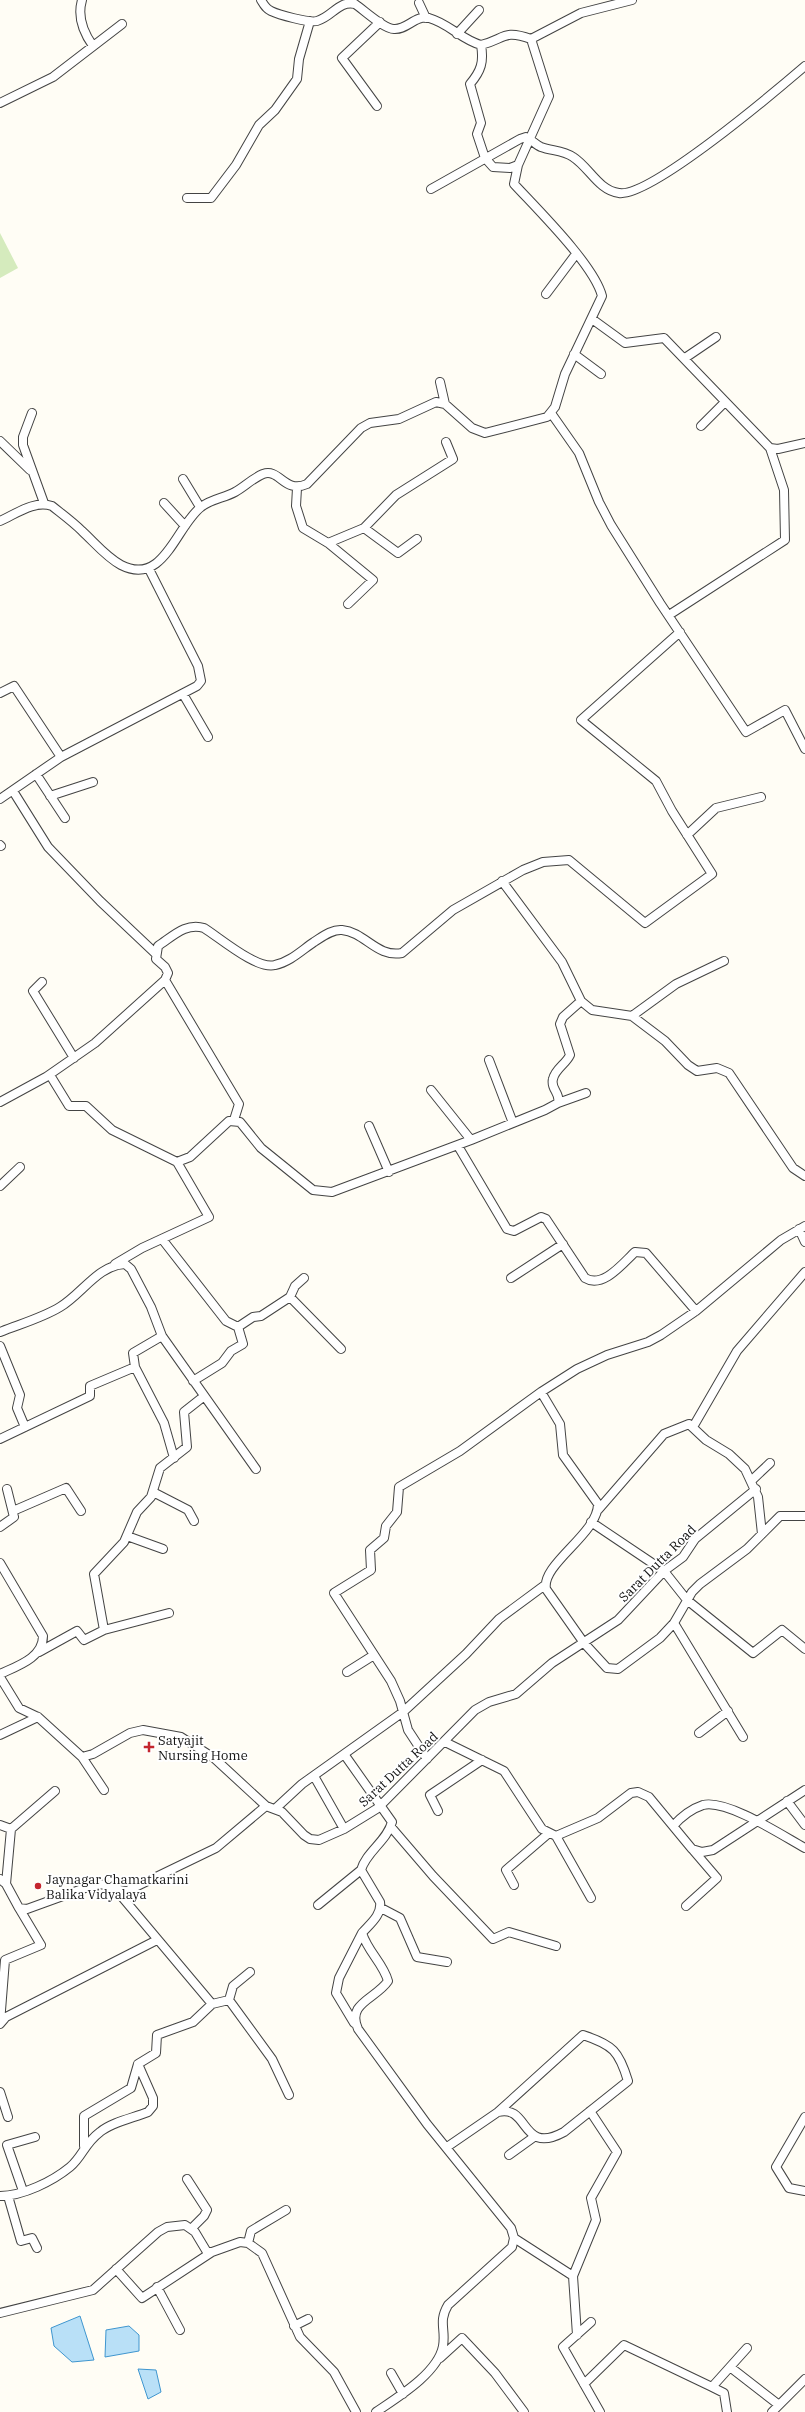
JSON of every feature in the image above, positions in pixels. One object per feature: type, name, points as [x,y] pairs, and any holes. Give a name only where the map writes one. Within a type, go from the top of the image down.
[{"type":"street","points":[[82,0],[81,19],[84,33],[93,46]]},
{"type":"street","points":[[261,0],[272,12],[310,21],[318,21],[342,4],[350,1],[380,22],[394,29],[417,19],[426,18],[471,43],[481,45],[501,35],[510,34],[530,39],[581,14],[632,0]]},
{"type":"street","points":[[419,3],[426,18]]},
{"type":"street","points":[[457,34],[479,10]]},
{"type":"street","points":[[187,198],[211,198],[236,165],[259,125],[275,110],[298,79],[299,59],[310,21]]},
{"type":"street","points":[[376,106],[342,58],[380,22]]},
{"type":"street","points":[[0,103],[53,77],[122,24]]},
{"type":"street","points":[[0,521],[34,505],[44,503],[52,506],[106,555],[122,566],[137,570],[149,569],[168,551],[200,507],[234,493],[262,474],[269,473],[290,486],[297,488],[317,475],[361,428],[370,423],[399,419],[436,402],[445,404],[472,428],[485,433],[547,417],[551,413],[574,354],[602,296],[600,288],[576,254],[514,184],[518,165],[531,140],[534,125],[549,96],[530,39]]},
{"type":"street","points":[[481,45],[484,60],[478,74],[470,84],[481,123],[477,134],[486,158],[493,167],[510,168],[518,165]]},
{"type":"street","points":[[431,190],[526,137],[539,147],[564,152],[573,157],[606,189],[624,194],[633,191],[681,164],[749,113],[805,66]]},
{"type":"street","points":[[546,294],[576,254]]},
{"type":"street","points":[[592,319],[625,342],[664,338],[685,358],[770,448],[784,490],[785,540],[669,616]]},
{"type":"street","points":[[685,358],[716,337]]},
{"type":"street","points":[[574,354],[602,374]]},
{"type":"street","points":[[440,382],[445,404]]},
{"type":"street","points":[[701,426],[725,402]]},
{"type":"street","points":[[551,413],[579,453],[602,508],[669,616],[746,732],[785,710],[805,749]]},
{"type":"street","points":[[32,414],[23,437],[23,445],[44,503]]},
{"type":"street","points":[[0,441],[32,472]]},
{"type":"street","points":[[328,543],[364,528],[396,495],[453,459],[446,442]]},
{"type":"street","points":[[770,448],[778,449],[805,443]]},
{"type":"street","points":[[183,479],[200,507]]},
{"type":"street","points":[[297,488],[296,506],[303,528],[328,543],[373,580],[348,604]]},
{"type":"street","points":[[164,503],[185,526]]},
{"type":"street","points":[[364,528],[398,553],[417,539]]},
{"type":"street","points":[[0,799],[60,757],[183,694],[197,686],[201,681],[201,674],[149,569]]},
{"type":"street","points":[[0,1102],[50,1075],[110,1032],[165,980],[168,973],[165,967],[156,959],[155,953],[158,946],[188,927],[196,925],[204,928],[262,964],[274,966],[286,961],[326,934],[339,930],[350,931],[383,952],[394,955],[402,953],[458,907],[533,864],[569,860],[645,923],[712,874],[656,781],[581,720],[680,632]]},
{"type":"street","points":[[0,693],[14,686],[60,757]]},
{"type":"street","points":[[183,694],[208,737]]},
{"type":"street","points":[[36,774],[65,818]]},
{"type":"street","points":[[50,796],[93,782]]},
{"type":"street","points":[[13,791],[48,847],[100,901],[155,953]]},
{"type":"street","points":[[688,835],[716,808],[761,797]]},
{"type":"street","points":[[502,881],[562,962],[581,1001],[592,1010],[632,1016],[665,1041],[688,1065],[697,1071],[717,1068],[729,1073],[793,1168],[805,1176]]},
{"type":"street","points":[[632,1016],[676,984],[724,960]]},
{"type":"street","points":[[165,980],[239,1104],[234,1120]]},
{"type":"street","points":[[42,982],[33,991],[74,1058]]},
{"type":"street","points":[[558,1103],[559,1095],[552,1086],[553,1078],[570,1055],[560,1024],[563,1017],[581,1001]]},
{"type":"street","points":[[489,1060],[512,1124]]},
{"type":"street","points":[[0,1332],[61,1307],[110,1267],[162,1239],[209,1217],[177,1162],[112,1130],[86,1106],[69,1106],[50,1075]]},
{"type":"street","points":[[431,1090],[471,1140]]},
{"type":"street","points":[[177,1162],[190,1157],[208,1143],[229,1121],[234,1120],[240,1122],[261,1148],[313,1190],[332,1192],[458,1146],[546,1110],[558,1103],[586,1093]]},
{"type":"street","points":[[369,1126],[389,1172]]},
{"type":"street","points":[[458,1146],[507,1229],[514,1231],[541,1217],[550,1224],[585,1278],[591,1282],[601,1280],[635,1252],[641,1251],[696,1311]]},
{"type":"street","points":[[0,1186],[20,1167]]},
{"type":"street","points":[[427,1759],[408,1730],[394,1686],[334,1593],[371,1570],[370,1550],[384,1538],[386,1526],[397,1512],[399,1487],[460,1451],[541,1392],[591,1362],[648,1342],[696,1311],[781,1240],[802,1228],[805,1242]]},
{"type":"street","points":[[162,1239],[226,1321],[238,1327],[243,1344],[231,1351],[222,1363],[193,1381]]},
{"type":"street","points":[[511,1278],[563,1244]]},
{"type":"street","points":[[110,1267],[125,1264],[130,1269],[151,1307],[162,1336],[203,1397],[256,1469]]},
{"type":"street","points":[[694,1427],[737,1351],[805,1272]]},
{"type":"street","points":[[238,1327],[253,1317],[262,1316],[290,1297],[295,1286],[304,1278]]},
{"type":"street","points":[[290,1297],[341,1349]]},
{"type":"street","points":[[162,1336],[133,1353],[135,1367],[164,1423],[174,1458]]},
{"type":"street","points":[[0,1346],[20,1395],[18,1408],[25,1427]]},
{"type":"street","points":[[0,1439],[90,1396],[90,1386],[135,1367]]},
{"type":"street","points":[[541,1392],[560,1424],[563,1455],[595,1498],[598,1510]]},
{"type":"street","points":[[104,1630],[94,1574],[120,1548],[127,1536],[137,1512],[148,1501],[153,1492],[160,1468],[188,1447],[184,1412],[203,1397]]},
{"type":"street","points":[[275,1809],[302,1784],[402,1712],[466,1654],[500,1619],[545,1585],[554,1568],[591,1522],[598,1510],[664,1434],[684,1424],[694,1427],[706,1440],[738,1461],[756,1490],[760,1505],[762,1534]]},
{"type":"street","points":[[751,1481],[770,1464]]},
{"type":"street","points":[[13,1511],[66,1488],[81,1511]]},
{"type":"street","points":[[0,1527],[14,1517],[7,1489]]},
{"type":"street","name":"Sarat Dutta Road","points":[[82,1757],[93,1754],[130,1733],[142,1730],[169,1733],[181,1737],[200,1747],[266,1806],[282,1812],[310,1839],[319,1840],[344,1828],[380,1806],[475,1710],[489,1702],[516,1694],[552,1663],[618,1620],[664,1571],[683,1557],[695,1539],[756,1490]]},
{"type":"street","points":[[153,1492],[188,1510],[194,1521]]},
{"type":"street","points":[[545,1585],[548,1593],[584,1643],[607,1668],[618,1669],[660,1638],[674,1623],[687,1600],[700,1584],[746,1549],[780,1516],[805,1516]]},
{"type":"street","points":[[591,1522],[664,1571],[687,1600],[753,1653],[782,1630],[805,1649]]},
{"type":"street","points":[[127,1536],[162,1549]]},
{"type":"street","points":[[0,1563],[40,1628],[43,1636],[43,1645],[39,1652]]},
{"type":"street","points":[[0,1674],[76,1631],[84,1640],[104,1630],[169,1613]]},
{"type":"street","points":[[674,1623],[743,1737]]},
{"type":"street","points":[[347,1672],[374,1655]]},
{"type":"street","points":[[0,1677],[19,1708],[38,1717],[82,1757],[104,1790]]},
{"type":"street","points":[[699,1734],[728,1712]]},
{"type":"street","points":[[0,1735],[38,1717]]},
{"type":"street","points":[[445,1742],[504,1771],[542,1829],[553,1834],[591,1898]]},
{"type":"street","points":[[344,1754],[380,1806],[390,1817],[391,1827],[433,1876],[493,1939],[509,1932],[556,1946]]},
{"type":"street","points":[[438,1811],[430,1795],[482,1760]]},
{"type":"street","points":[[314,1776],[344,1828]]},
{"type":"street","points":[[692,1849],[702,1852],[713,1850],[755,1821],[805,1790]]},
{"type":"street","points":[[0,2023],[5,1960],[41,1945],[3,1881],[11,1829],[55,1791]]},
{"type":"street","points":[[514,1885],[506,1870],[553,1834],[598,1818],[631,1793],[638,1792],[649,1797],[718,1878],[686,1906]]},
{"type":"street","points":[[788,1801],[805,1825]]},
{"type":"street","points":[[673,1826],[682,1816],[704,1805],[729,1807],[805,1848]]},
{"type":"street","points":[[117,1891],[136,1888],[216,1848],[266,1806]]},
{"type":"street","points":[[0,1825],[11,1829]]},
{"type":"street","points":[[318,1906],[361,1870],[363,1864],[391,1827]]},
{"type":"street","points":[[361,1870],[380,1902],[381,1908],[379,1914],[362,1933],[339,1978],[336,1993],[358,2029],[447,2147],[511,2228],[514,2238],[512,2247],[448,2305],[443,2313],[443,2344],[441,2354],[436,2363]]},
{"type":"street","points":[[19,1908],[27,1909],[96,1884],[107,1884],[117,1891],[212,2004]]},
{"type":"street","points":[[381,1908],[400,1918],[417,1957],[447,1962]]},
{"type":"street","points":[[358,2029],[354,2020],[356,2010],[383,1989],[388,1981],[385,1971],[366,1946],[362,1933]]},
{"type":"street","points":[[0,2023],[6,2017],[157,1940]]},
{"type":"street","points":[[229,2000],[233,1986],[250,1972]]},
{"type":"street","points":[[37,2248],[32,2238],[21,2241],[4,2196],[43,2184],[70,2167],[81,2155],[84,2146],[84,2116],[131,2088],[138,2064],[156,2053],[157,2035],[193,2022],[212,2004],[229,2000]]},
{"type":"street","points":[[229,2000],[272,2059],[289,2095]]},
{"type":"street","points":[[447,2147],[498,2112],[583,2035],[606,2043],[622,2060],[628,2081],[554,2138],[545,2140],[534,2136],[514,2113],[506,2110],[498,2112]]},
{"type":"street","points":[[84,2146],[102,2130],[148,2112],[153,2106],[153,2098],[138,2064]]},
{"type":"street","points":[[0,2092],[8,2117]]},
{"type":"street","points":[[577,2335],[573,2276],[596,2220],[591,2198],[617,2152],[590,2111]]},
{"type":"street","points":[[805,2117],[776,2166],[789,2188],[805,2191]]},
{"type":"street","points":[[22,2191],[7,2145],[35,2136]]},
{"type":"street","points":[[509,2155],[534,2136]]},
{"type":"street","points":[[187,2179],[208,2210],[192,2228]]},
{"type":"street","points":[[248,2243],[250,2231],[286,2210]]},
{"type":"street","points":[[0,2312],[93,2290],[158,2232],[178,2225],[185,2225],[192,2228],[204,2248],[212,2252]]},
{"type":"street","points":[[514,2238],[573,2276]]},
{"type":"street","points":[[116,2269],[142,2298],[212,2252],[240,2242],[248,2243],[262,2253],[294,2326],[309,2348],[334,2372],[356,2412]]},
{"type":"street","points":[[157,2287],[180,2330]]},
{"type":"street","points":[[294,2326],[308,2319]]},
{"type":"street","points":[[591,2322],[564,2347],[600,2412]]},
{"type":"street","points":[[376,2412],[403,2394],[462,2338],[495,2373],[524,2412]]},
{"type":"street","points":[[584,2384],[624,2345],[724,2393],[727,2412]]},
{"type":"street","points":[[712,2387],[747,2348]]},
{"type":"street","points":[[730,2367],[779,2404]]},
{"type":"street","points":[[391,2373],[403,2394]]},
{"type":"street","points":[[772,2412],[805,2380]]},
{"type":"green space","points":[[0,233],[18,268],[0,278]]},
{"type":"water","points":[[80,2316],[94,2360],[72,2362],[54,2346],[51,2328]]},
{"type":"water","points":[[129,2326],[139,2335],[139,2351],[105,2357],[106,2330]]},
{"type":"water","points":[[138,2369],[156,2370],[161,2392],[148,2399]]},
{"type":"place","name":"Satyajit Nursing Home","points":[[149,1747]]},
{"type":"place","name":"Jaynagar Chamatkarini Balika Vidyalaya","points":[[38,1886]]}]
